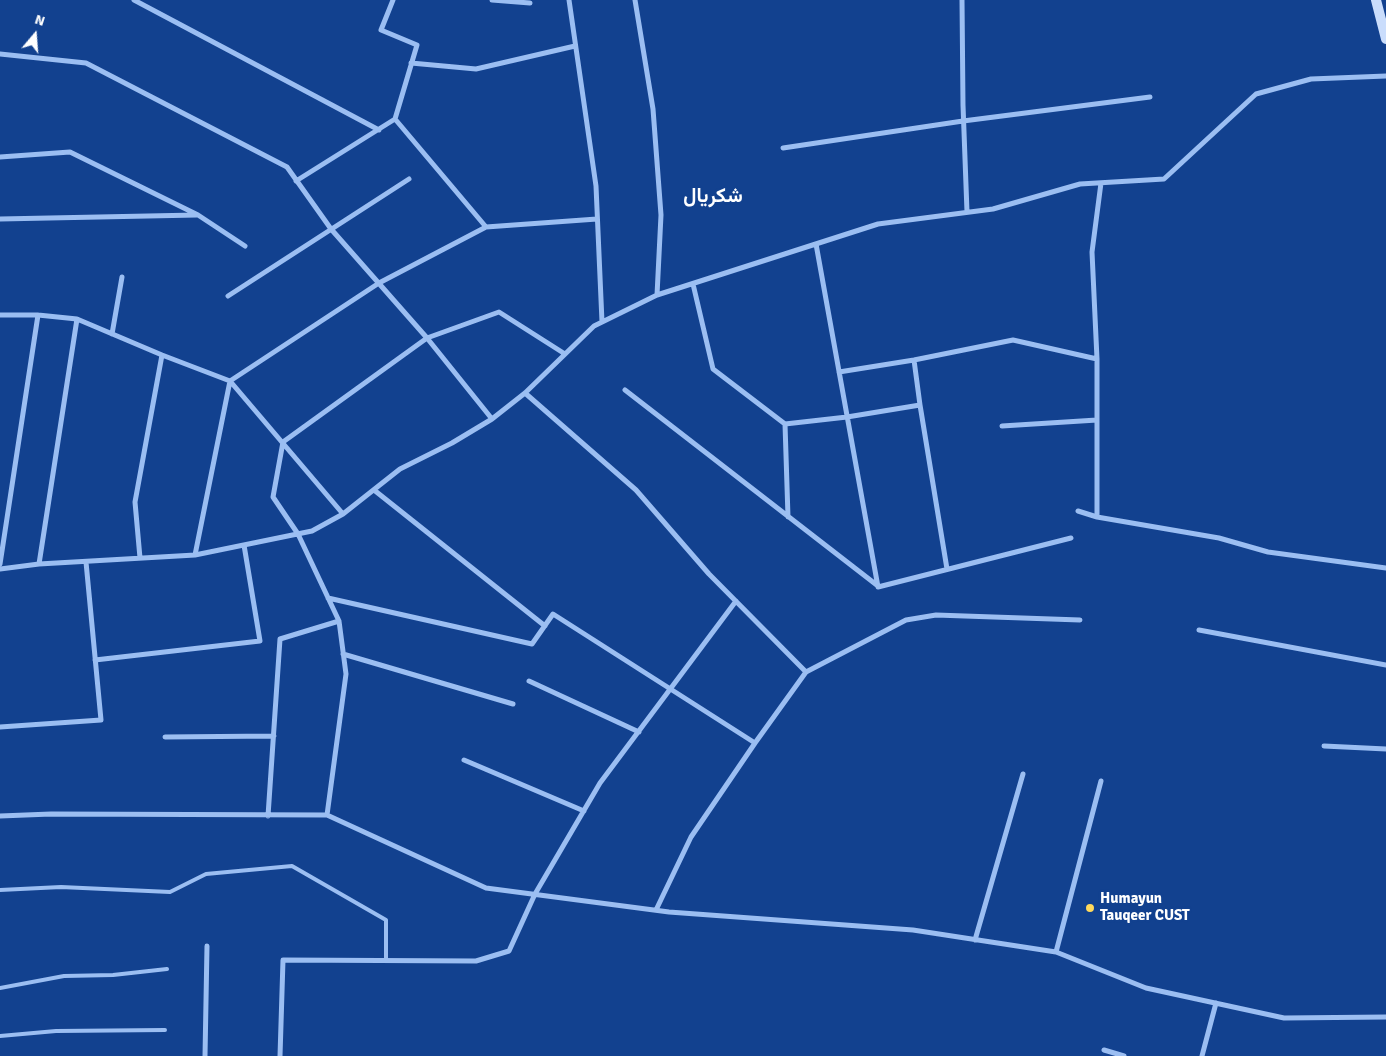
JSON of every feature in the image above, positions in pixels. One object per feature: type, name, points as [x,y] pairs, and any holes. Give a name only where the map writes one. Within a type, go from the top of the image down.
[{"type":"street","points":[[134,0],[379,130]]},
{"type":"street","points":[[296,181],[395,119],[416,45],[381,30],[393,0]]},
{"type":"street","points":[[492,0],[530,4]]},
{"type":"street","points":[[569,0],[596,186],[602,322]]},
{"type":"street","points":[[635,0],[654,109],[661,215],[657,295]]},
{"type":"street","points":[[962,0],[963,121],[967,212]]},
{"type":"street","points":[[1376,0],[1386,39]]},
{"type":"street","points":[[411,64],[476,69],[575,46]]},
{"type":"street","points":[[0,54],[86,63],[287,167],[331,229],[427,338],[492,419]]},
{"type":"street","points":[[0,569],[39,564],[194,555],[312,531],[343,514],[400,468],[452,443],[492,419],[525,393],[594,326],[657,295],[878,224],[993,209],[1080,184],[1164,179],[1256,94],[1311,79],[1386,76]]},
{"type":"street","points":[[783,148],[1150,96]]},
{"type":"street","points":[[395,119],[486,227]]},
{"type":"street","points":[[0,155],[70,152],[198,215],[245,246]]},
{"type":"street","points":[[228,296],[409,179]]},
{"type":"street","points":[[1096,517],[1097,359],[1092,252],[1101,182]]},
{"type":"street","points":[[0,219],[198,215]]},
{"type":"street","points":[[194,555],[230,380],[379,283],[486,227],[597,219]]},
{"type":"street","points":[[816,244],[878,587]]},
{"type":"street","points":[[112,334],[122,276]]},
{"type":"street","points":[[692,284],[713,369],[785,424],[847,417],[920,405]]},
{"type":"street","points":[[327,815],[346,674],[339,621],[298,534],[273,497],[282,442],[427,338],[499,312],[566,354]]},
{"type":"street","points":[[0,315],[38,315],[77,319],[162,355],[230,380],[343,514]]},
{"type":"street","points":[[0,564],[38,315]]},
{"type":"street","points":[[39,564],[77,319]]},
{"type":"street","points":[[839,372],[914,360],[1013,340],[1097,359]]},
{"type":"street","points":[[140,558],[135,502],[162,355]]},
{"type":"street","points":[[914,360],[947,569]]},
{"type":"street","points":[[625,390],[878,587]]},
{"type":"street","points":[[525,393],[636,490],[709,574],[806,672]]},
{"type":"street","points":[[1002,426],[1097,420]]},
{"type":"street","points":[[785,424],[788,516]]},
{"type":"street","points":[[374,490],[545,626]]},
{"type":"street","points":[[1078,511],[1096,517],[1219,538],[1268,552],[1386,568]]},
{"type":"street","points":[[878,587],[1072,538]]},
{"type":"street","points":[[95,660],[260,641],[244,545]]},
{"type":"street","points":[[0,727],[101,720],[86,562]]},
{"type":"street","points":[[328,598],[532,644],[553,614],[755,743]]},
{"type":"street","points":[[280,1056],[284,960],[476,961],[509,951],[535,894],[600,783],[736,601]]},
{"type":"street","points":[[656,910],[691,837],[806,672],[906,620],[936,615],[1080,620]]},
{"type":"street","points":[[268,816],[280,639],[339,621]]},
{"type":"street","points":[[1200,630],[1386,666]]},
{"type":"street","points":[[343,654],[513,704]]},
{"type":"street","points":[[529,681],[639,732]]},
{"type":"street","points":[[166,737],[274,736]]},
{"type":"street","points":[[1324,746],[1386,749]]},
{"type":"street","points":[[464,760],[584,811]]},
{"type":"street","points":[[975,940],[1023,774]]},
{"type":"street","points":[[1056,952],[1101,781]]},
{"type":"street","points":[[0,816],[51,814],[327,815],[486,888],[656,910],[913,930],[1056,952],[1146,988],[1284,1018],[1386,1017]]},
{"type":"street","points":[[205,1056],[207,946]]},
{"type":"street","points":[[1202,1056],[1216,1003]]},
{"type":"street","points":[[1104,1050],[1124,1056]]},
{"type":"lane","points":[[0,890],[62,887],[170,892],[206,874],[292,866],[386,920],[386,961]]},
{"type":"lane","points":[[0,988],[64,976],[113,975],[167,969]]},
{"type":"lane","points":[[0,1036],[56,1031],[165,1030]]},
{"type":"place","name":"Humayun Tauqeer CUST","points":[[1090,908]]},
{"type":"district","name":"شکریال","points":[[713,197]]}]
